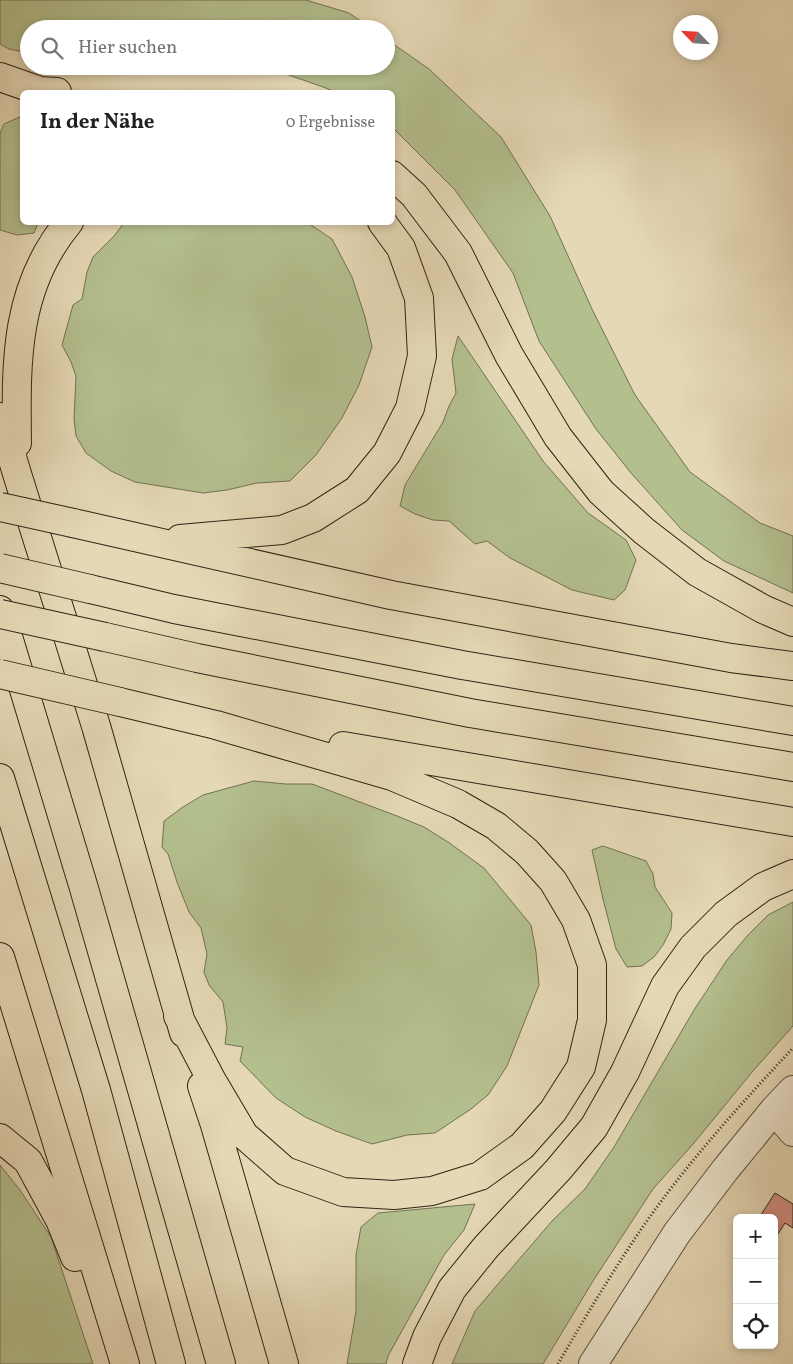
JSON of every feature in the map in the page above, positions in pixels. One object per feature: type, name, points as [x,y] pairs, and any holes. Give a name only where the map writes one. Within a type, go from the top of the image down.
[{"type":"highway","points":[[0,77],[37,90]]},
{"type":"highway","points":[[395,178],[414,195],[458,253],[509,355],[553,429],[601,492],[644,531],[697,572],[763,609],[793,622]]},
{"type":"highway","points":[[18,477],[16,385],[20,334],[27,300],[43,260],[67,225]]},
{"type":"highway","points":[[151,542],[282,530],[312,518],[357,490],[387,453],[410,408],[422,356],[420,298],[401,248],[384,225]]},
{"type":"highway","points":[[0,417],[96,726],[178,1016],[215,1125],[284,1364]]},
{"type":"highway","points":[[0,507],[391,595],[731,658],[793,666]]},
{"type":"highway","points":[[0,568],[174,609],[452,663],[793,721]]},
{"type":"highway","points":[[0,612],[197,658],[470,714],[793,767]]},
{"type":"highway","points":[[0,612],[89,904],[221,1364]]},
{"type":"highway","points":[[0,674],[216,725],[392,776],[458,804],[496,826],[527,852],[553,881],[576,920],[592,965],[592,1020],[580,1067],[553,1111],[522,1146],[480,1176],[432,1191],[394,1195],[343,1192],[285,1170],[244,1135],[212,1081],[178,1016]]},
{"type":"highway","points":[[216,725],[793,822]]},
{"type":"highway","points":[[0,778],[96,1090],[171,1364]]},
{"type":"highway","points":[[418,1364],[427,1337],[452,1289],[486,1247],[558,1170],[594,1127],[624,1072],[665,986],[693,947],[726,914],[763,887],[793,874]]},
{"type":"highway","points":[[0,957],[125,1364]]},
{"type":"highway","points":[[0,1138],[28,1161],[60,1220],[90,1297],[111,1320]]},
{"type":"street","points":[[593,1364],[677,1233],[725,1170],[774,1110],[793,1090]]},
{"type":"street","points":[[774,1110],[793,1132]]},
{"type":"green space","points":[[0,0],[306,0],[349,13],[359,20],[20,20],[20,51],[9,49],[0,44]]},
{"type":"green space","points":[[395,45],[429,69],[501,137],[550,216],[592,309],[635,395],[690,472],[760,523],[793,536],[793,593],[724,561],[682,530],[631,473],[596,429],[539,341],[513,273],[455,190],[395,130],[395,90],[330,90],[289,75],[395,75]]},
{"type":"green space","points":[[20,117],[20,225],[37,225],[34,233],[17,235],[0,230],[0,133],[4,124]]},
{"type":"green space","points":[[122,225],[311,225],[332,239],[352,277],[365,317],[372,347],[359,385],[342,418],[316,455],[290,481],[257,483],[203,493],[135,482],[111,471],[86,453],[76,436],[74,419],[76,376],[62,345],[73,305],[82,299],[87,272],[93,257]]},
{"type":"green space","points":[[458,336],[543,461],[588,513],[626,540],[636,560],[625,590],[614,600],[572,590],[510,558],[487,541],[475,544],[449,521],[433,520],[415,514],[400,506],[405,485],[443,422],[456,393],[452,359]]},
{"type":"green space","points":[[254,781],[312,784],[424,827],[484,868],[531,925],[539,985],[507,1066],[488,1095],[435,1133],[407,1135],[372,1144],[336,1131],[305,1117],[276,1098],[240,1061],[243,1047],[225,1044],[227,1028],[223,1002],[209,985],[204,972],[207,954],[201,928],[189,912],[168,854],[162,847],[164,821],[203,795]]},
{"type":"green space","points":[[603,846],[646,861],[653,874],[655,887],[672,913],[671,929],[663,945],[654,957],[642,966],[627,967],[616,949],[592,850]]},
{"type":"green space","points":[[793,902],[793,1026],[653,1189],[593,1281],[543,1364],[452,1364],[475,1311],[552,1221],[585,1189],[614,1147],[694,1010],[727,960],[768,915]]},
{"type":"green space","points":[[0,1165],[20,1190],[51,1237],[93,1364],[0,1364]]},
{"type":"green space","points":[[475,1204],[464,1230],[444,1255],[388,1356],[386,1364],[347,1364],[356,1311],[356,1255],[361,1227],[378,1213]]},
{"type":"building","points":[[775,1193],[793,1204],[793,1228],[785,1223],[778,1234],[778,1214],[762,1214]]}]
